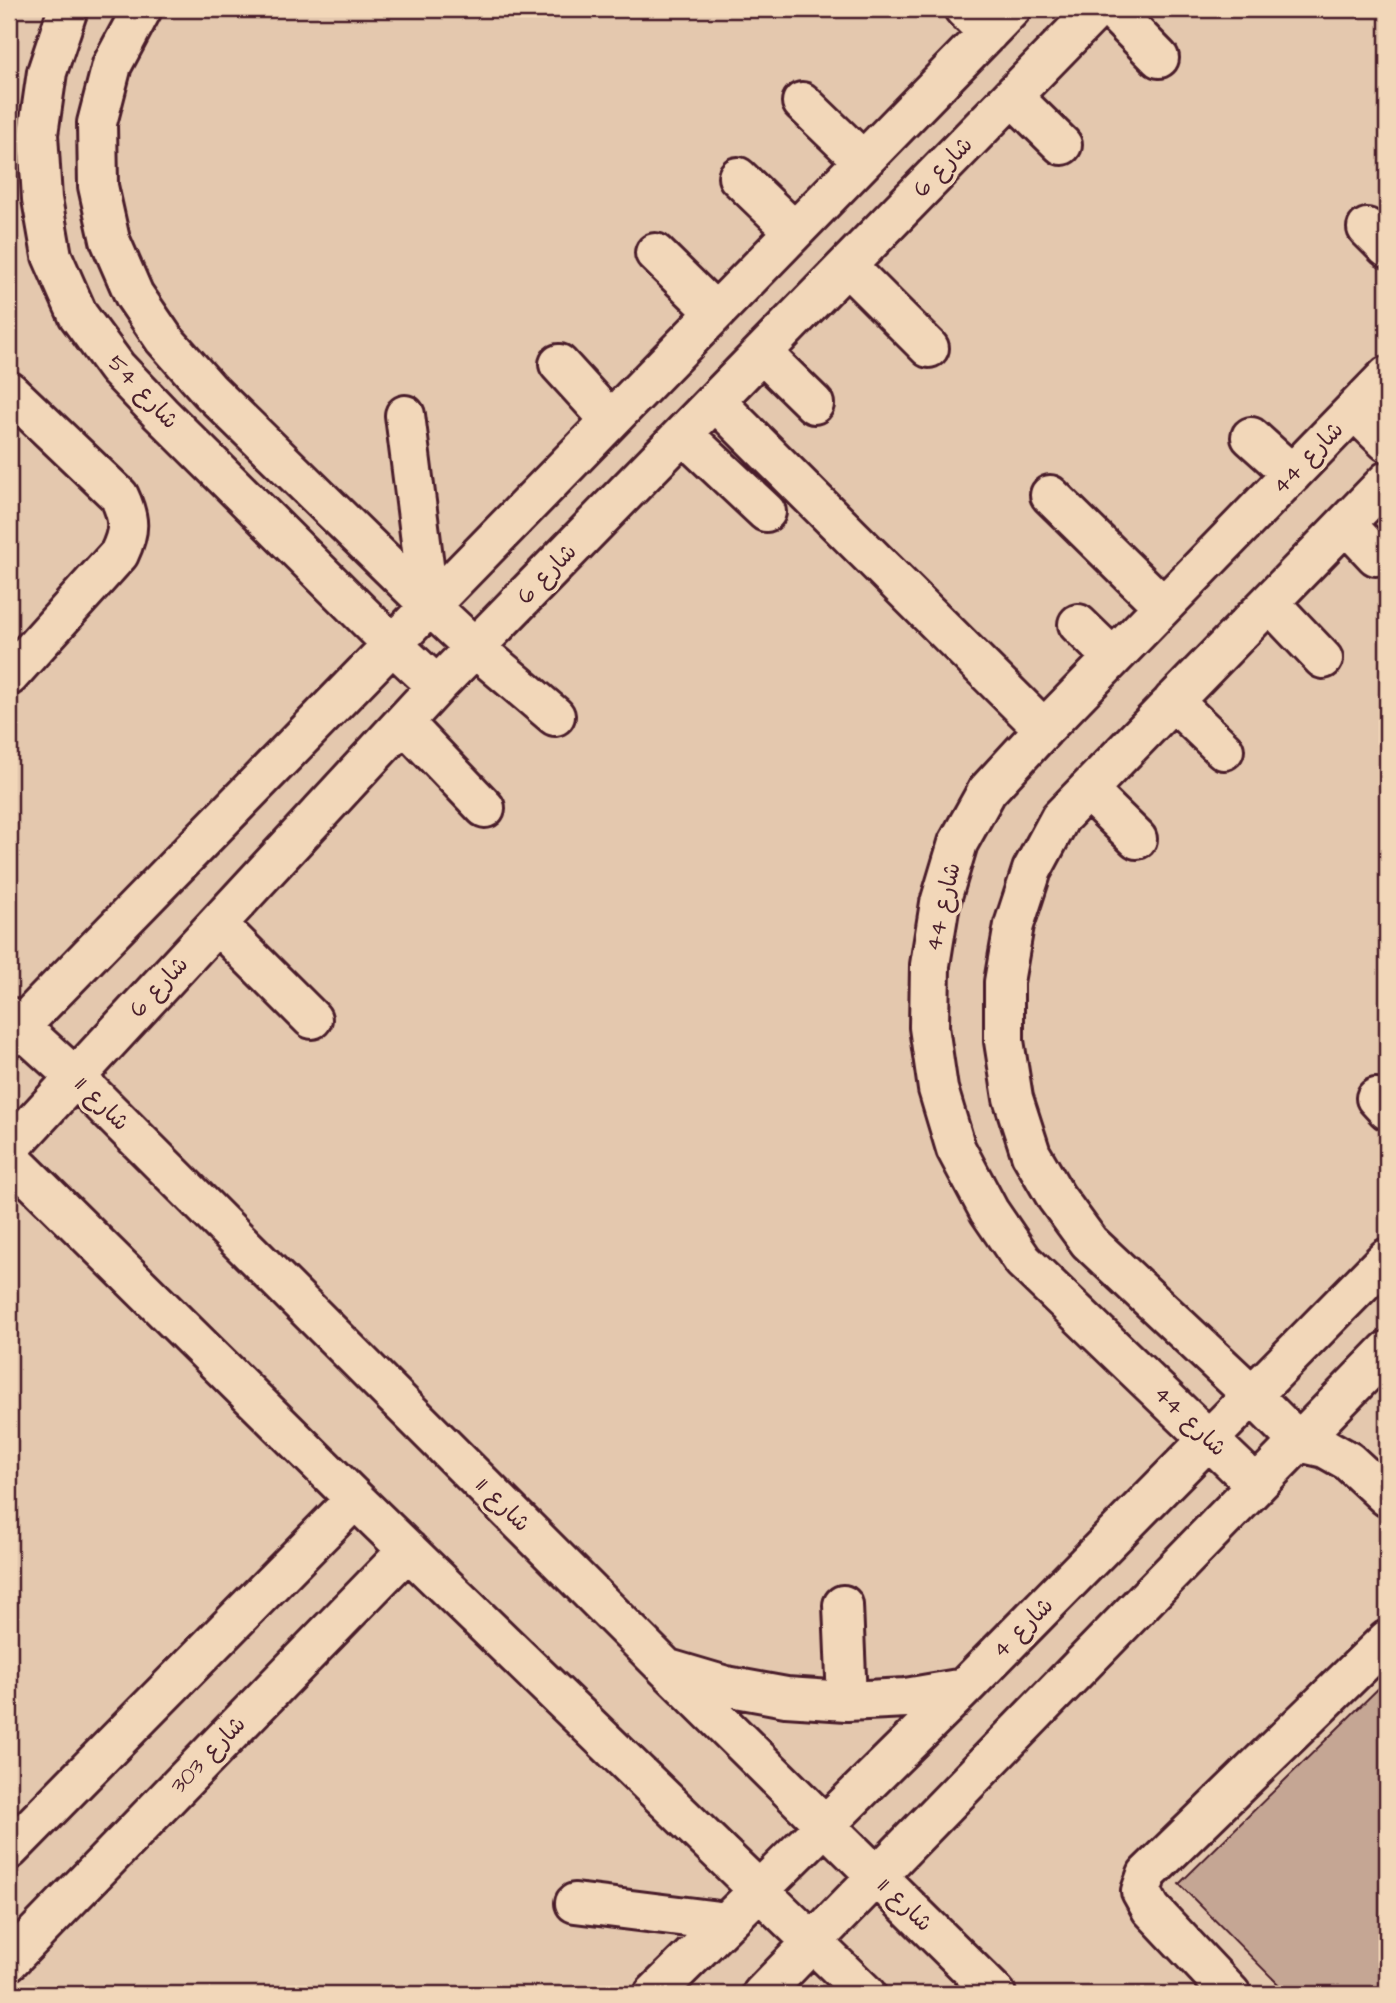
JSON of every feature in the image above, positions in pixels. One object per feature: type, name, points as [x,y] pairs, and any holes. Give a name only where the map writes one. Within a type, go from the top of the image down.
[{"type":"street","name":"شارع 54","points":[[68,9],[47,72],[38,134],[42,199],[52,256],[78,315],[117,368],[437,686]]},
{"type":"street","points":[[142,9],[112,65],[97,122],[98,186],[110,240],[134,295],[164,339],[209,390],[429,606],[555,716]]},
{"type":"street","name":"شارع 6","points":[[9,1149],[437,686],[1097,9]]},
{"type":"street","points":[[1111,9],[1159,58]]},
{"type":"street","points":[[12,1027],[392,644],[863,161],[988,17]]},
{"type":"street","points":[[1012,96],[1062,145]]},
{"type":"street","points":[[802,102],[863,161]]},
{"type":"street","points":[[738,177],[794,231]]},
{"type":"street","points":[[655,253],[715,312]]},
{"type":"street","points":[[847,266],[929,348]]},
{"type":"street","points":[[762,353],[814,404]]},
{"type":"street","points":[[559,365],[610,421]]},
{"type":"street","name":"شارع 44","points":[[1256,1485],[1023,1261],[989,1211],[956,1149],[938,1089],[929,1027],[930,965],[940,903],[958,843],[987,791],[1387,376]]},
{"type":"street","points":[[9,391],[119,496],[126,510],[128,525],[119,554],[9,676]]},
{"type":"street","points":[[715,401],[1044,729]]},
{"type":"street","points":[[1354,410],[1387,442]]},
{"type":"street","points":[[405,415],[429,606]]},
{"type":"street","points":[[683,434],[766,512]]},
{"type":"street","points":[[1251,437],[1292,474]]},
{"type":"street","points":[[1387,481],[1060,818],[1032,870],[1014,925],[1004,982],[1004,1041],[1013,1098],[1031,1154],[1056,1197],[1089,1242],[1299,1442],[1325,1448],[1348,1461],[1387,1497]]},
{"type":"street","points":[[1050,495],[1163,606]]},
{"type":"street","points":[[1346,524],[1376,556]]},
{"type":"street","points":[[1269,603],[1323,659]]},
{"type":"street","points":[[1078,624],[1113,658]]},
{"type":"street","points":[[1173,701],[1224,750]]},
{"type":"street","points":[[404,723],[485,808]]},
{"type":"street","points":[[1087,790],[1137,839]]},
{"type":"street","points":[[217,924],[312,1019]]},
{"type":"street","name":"شارع 11","points":[[12,1027],[75,1077],[996,1994]]},
{"type":"street","points":[[9,1157],[355,1499],[866,1994]]},
{"type":"street","name":"شارع 4","points":[[654,1994],[964,1688],[1387,1258]]},
{"type":"street","points":[[762,1994],[1387,1351]]},
{"type":"street","points":[[9,1850],[355,1499]]},
{"type":"street","name":"شارع 303","points":[[9,1961],[408,1550]]},
{"type":"street","points":[[842,1605],[847,1701]]},
{"type":"street","points":[[1231,1994],[1151,1909],[1141,1891],[1147,1874],[1387,1640]]},
{"type":"street","points":[[667,1669],[726,1686],[774,1695],[847,1701],[906,1698],[964,1688]]},
{"type":"street","points":[[575,1903],[727,1922]]},
{"type":"shaded area","points":[[9,9],[1387,9],[1387,1994],[9,1994]]},
{"type":"building","points":[[1387,1680],[1387,1994],[1288,1994],[1179,1884]]}]
